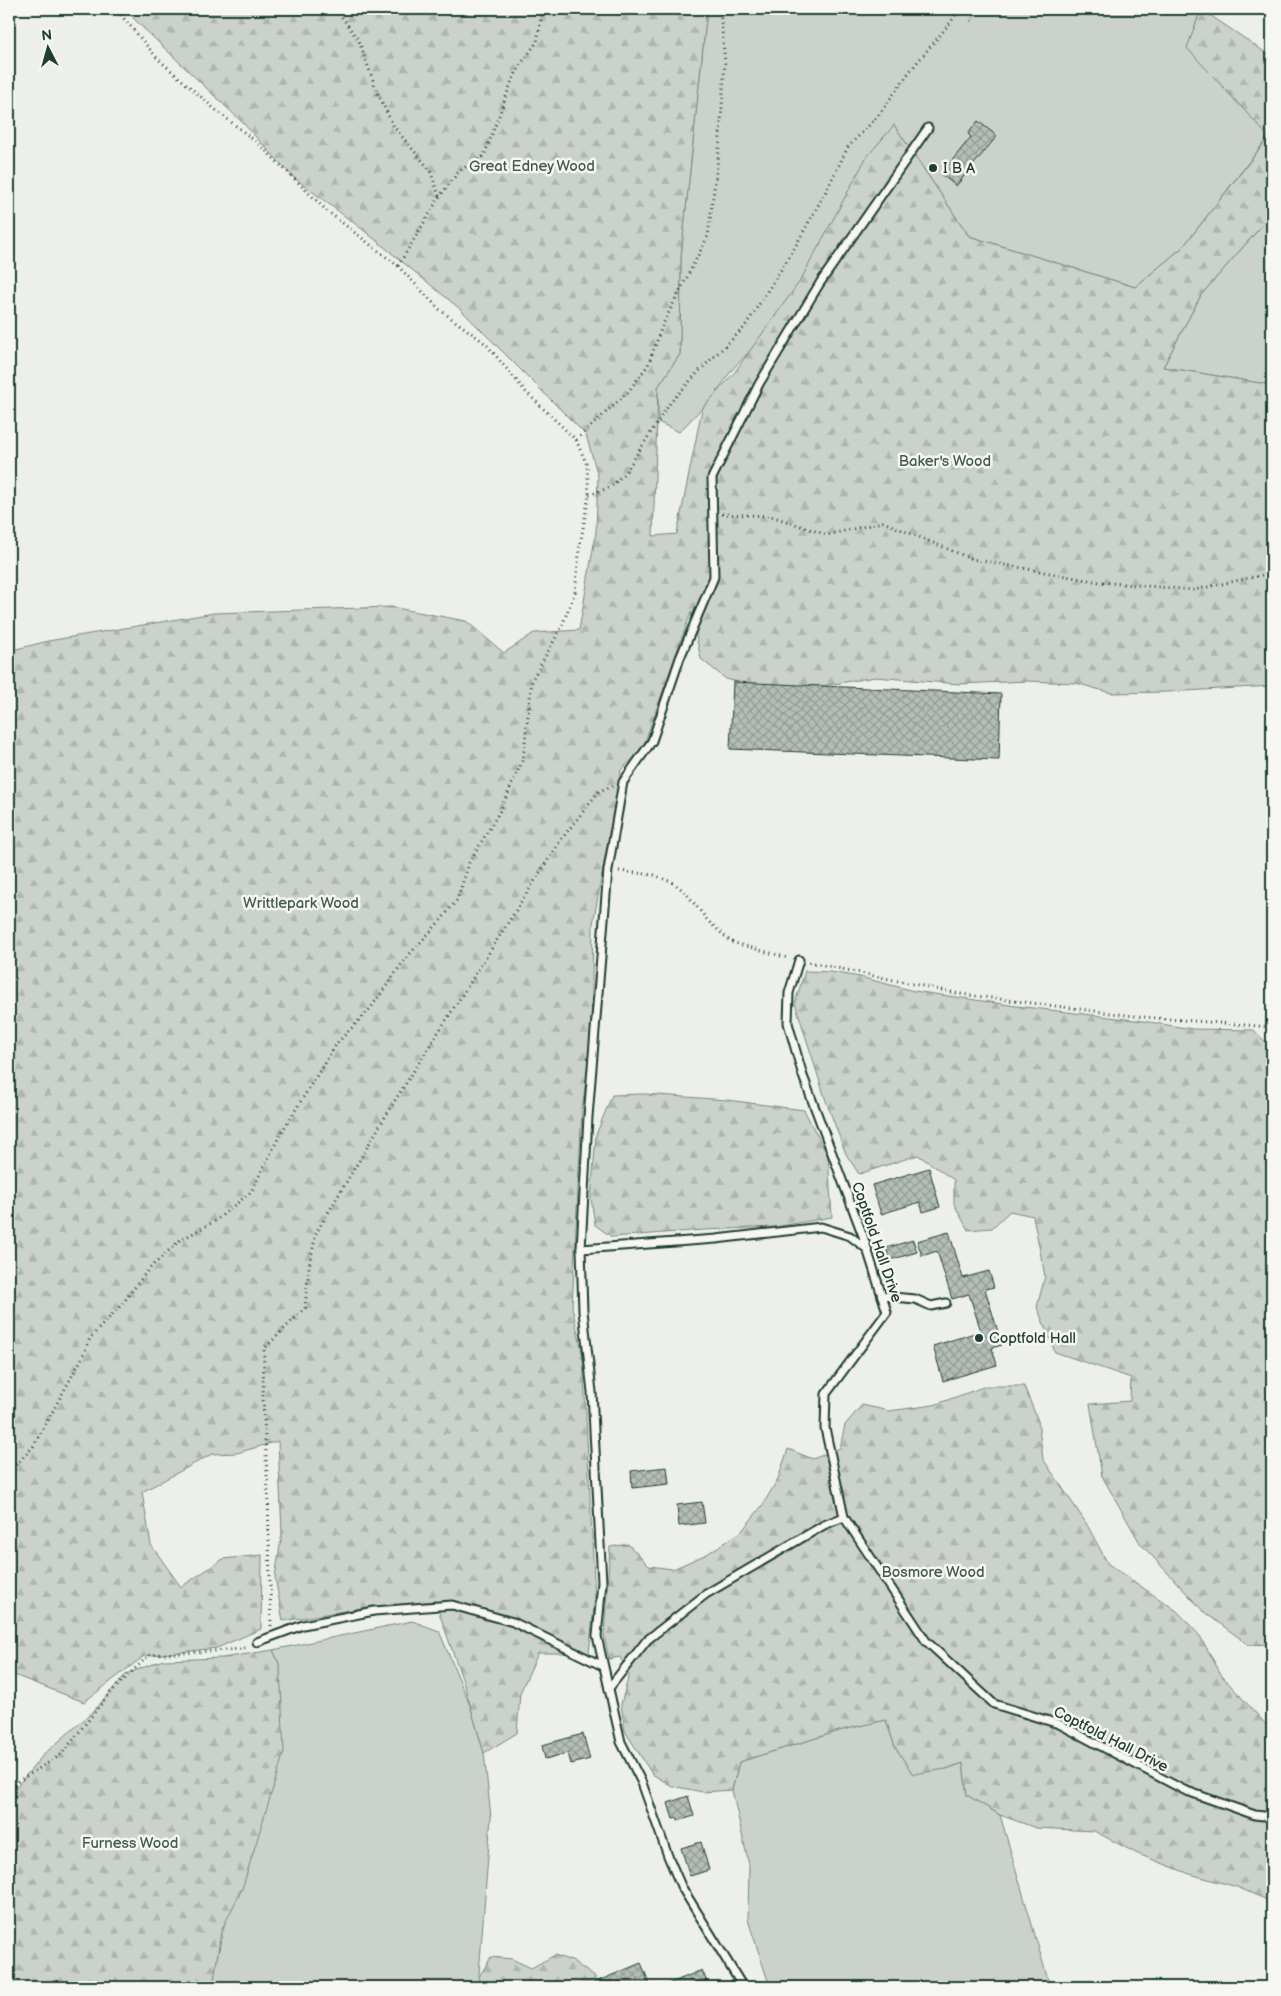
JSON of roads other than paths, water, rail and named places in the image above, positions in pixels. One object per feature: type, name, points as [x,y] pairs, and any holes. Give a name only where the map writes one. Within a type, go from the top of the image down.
[{"type":"lane","points":[[743,1987],[681,1886],[642,1783],[621,1742],[602,1666],[597,1636],[602,1582],[598,1484],[592,1392],[583,1311],[581,1249],[588,1117],[608,870],[623,782],[652,741],[680,658],[714,577],[712,478],[759,384],[820,284],[928,128]]},
{"type":"lane","name":"Coptfold Hall Drive","points":[[799,960],[789,993],[788,1023],[803,1076],[867,1249],[887,1312],[826,1394],[826,1428],[844,1517],[926,1641],[994,1704],[1059,1724],[1184,1790],[1254,1815],[1272,1817]]},
{"type":"lane","points":[[581,1249],[716,1239],[821,1227],[850,1236],[867,1249]]},
{"type":"lane","points":[[882,1296],[915,1299],[931,1306],[946,1303]]},
{"type":"lane","points":[[609,1688],[647,1640],[706,1594],[824,1525],[844,1517]]},
{"type":"lane","points":[[257,1642],[303,1625],[374,1611],[452,1606],[513,1622],[602,1666]]},
{"type":"place","name":"I B A","points":[[933,168]]},
{"type":"place","name":"Coptfold Hall","points":[[979,1338]]},
{"type":"park label","name":"Great Edney Wood","points":[[532,166]]},
{"type":"park label","name":"Baker's Wood","points":[[945,461]]},
{"type":"park label","name":"Writtlepark Wood","points":[[301,903]]},
{"type":"park label","name":"Bosmore Wood","points":[[933,1572]]},
{"type":"park label","name":"Furness Wood","points":[[130,1843]]}]
